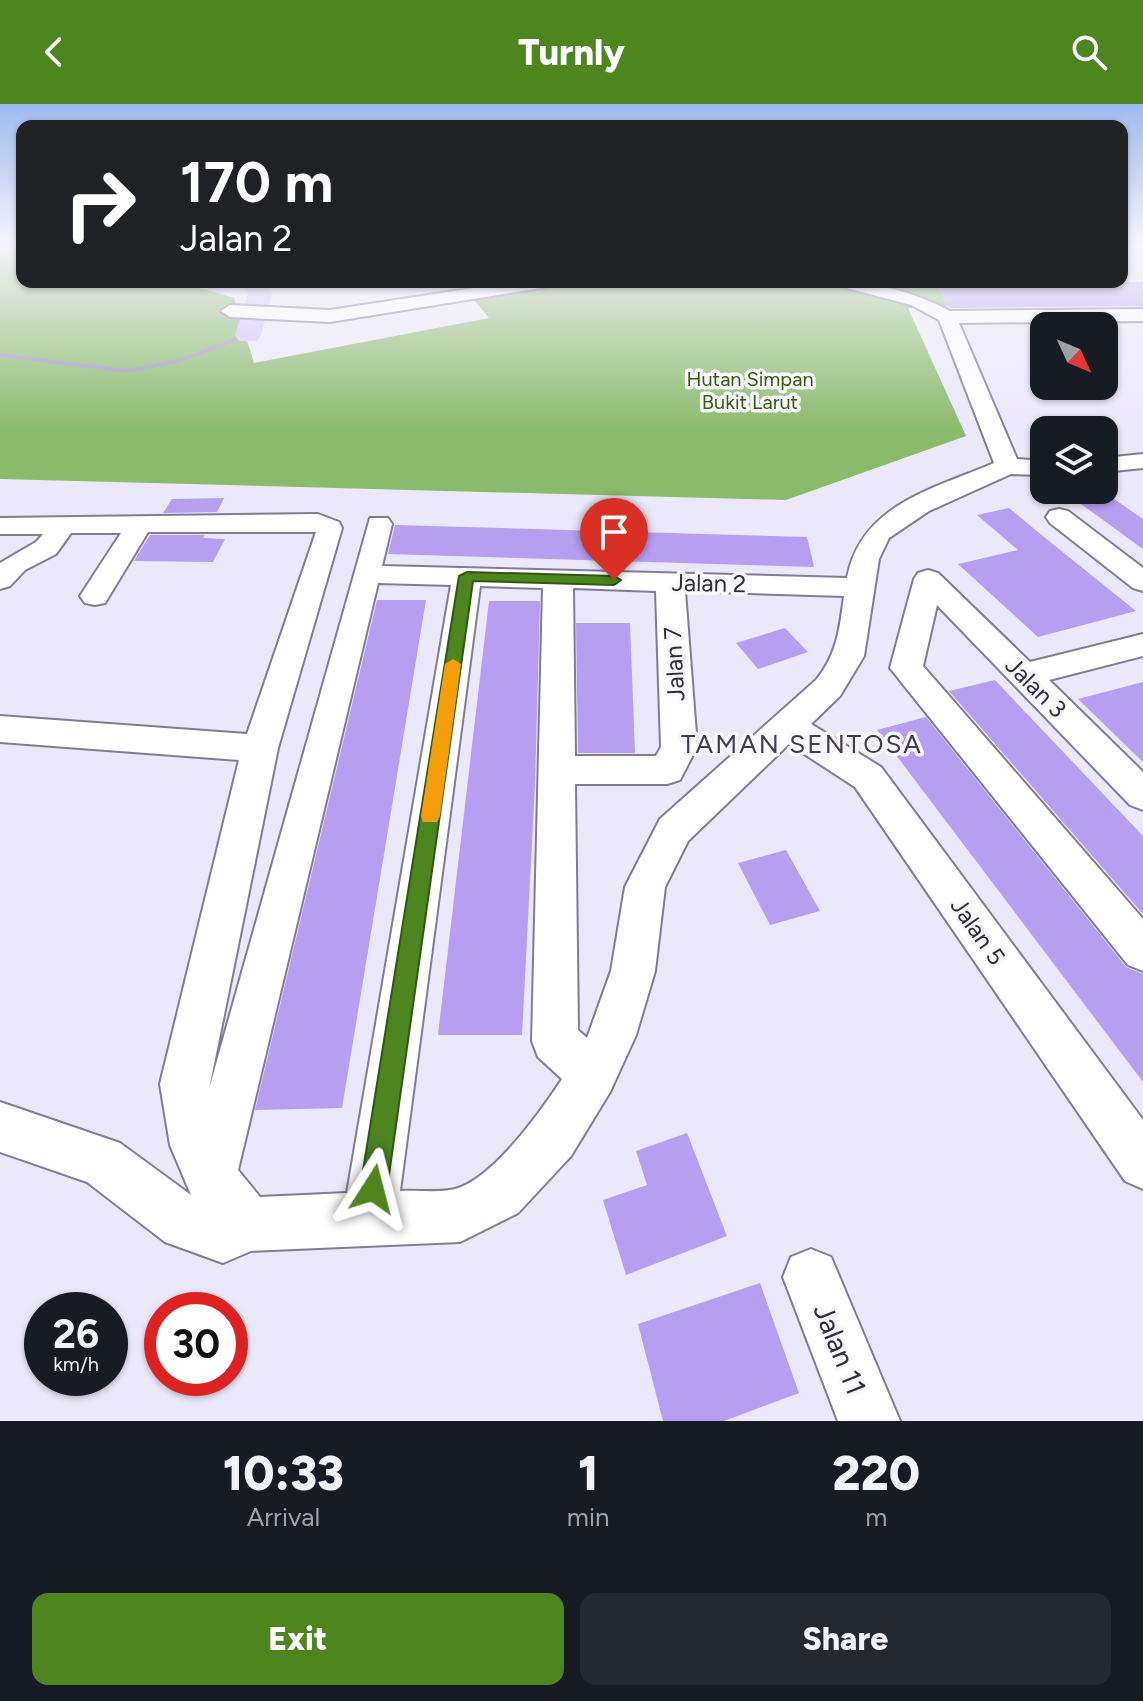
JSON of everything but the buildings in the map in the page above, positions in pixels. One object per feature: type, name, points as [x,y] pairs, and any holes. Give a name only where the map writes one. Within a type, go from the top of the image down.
[{"type":"street","points":[[230,311],[330,316],[391,306]]},
{"type":"street","points":[[927,306],[947,317],[1143,315]]},
{"type":"street","points":[[0,1127],[102,1161],[184,1223],[223,1236],[248,1224],[460,1215],[499,1194],[553,1138],[593,1075],[613,1035],[633,971],[645,887],[674,830],[828,688],[841,672],[851,650],[860,587],[877,535],[887,525],[1026,467],[947,317]]},
{"type":"street","points":[[1118,464],[1143,461]]},
{"type":"street","points":[[1059,517],[1143,582]]},
{"type":"street","points":[[31,525],[318,522],[329,528],[260,748],[184,1084],[187,1122],[210,1179],[248,1224]]},
{"type":"street","points":[[95,596],[140,524]]},
{"type":"street","points":[[210,1179],[379,524]]},
{"type":"street","points":[[7,572],[46,548],[31,525]]},
{"type":"street","name":"Jalan 2","points":[[366,574],[860,587]]},
{"type":"street","points":[[369,1220],[467,576]]},
{"type":"street","points":[[558,579],[555,1041],[593,1075]]},
{"type":"street","name":"Jalan 3","points":[[1143,795],[928,579],[906,668],[1143,951]]},
{"type":"street","name":"Jalan 7","points":[[557,770],[667,770],[679,747],[670,582]]},
{"type":"street","points":[[1024,675],[1143,645]]},
{"type":"street","name":"Jalan 5","points":[[787,726],[868,777],[1143,1163]]},
{"type":"street","points":[[0,729],[260,748]]},
{"type":"street","name":"Jalan 11","points":[[811,1277],[869,1421]]},
{"type":"green space","name":"Hutan Simpan Bukit Larut","points":[[0,306],[237,306],[254,363],[489,318],[479,306],[947,306],[948,309],[908,308],[966,436],[786,500],[0,479]]},
{"type":"waterway","points":[[248,335],[256,306]]},
{"type":"waterway","points":[[0,355],[127,371],[181,360],[248,335]]},
{"type":"slow traffic","points":[[430,816],[453,664]]},
{"type":"district","name":"TAMAN SENTOSA","points":[[802,744]]},
{"type":"route","points":[[373,1189],[467,576],[614,580]]}]
